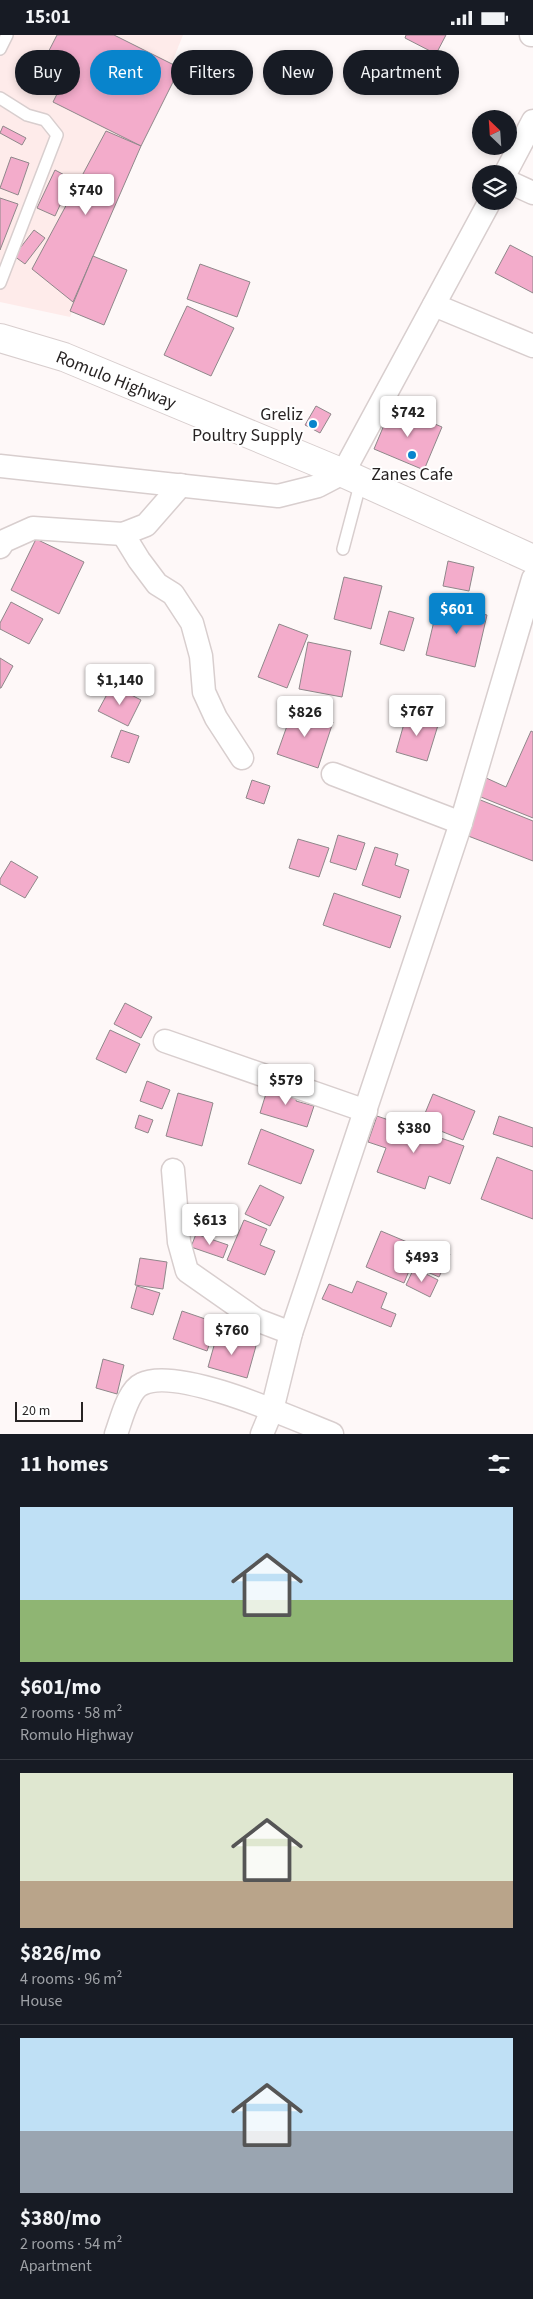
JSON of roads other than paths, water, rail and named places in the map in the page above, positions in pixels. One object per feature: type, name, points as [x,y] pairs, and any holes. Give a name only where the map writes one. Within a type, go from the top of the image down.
[{"type":"highway","name":"Romulo Highway","points":[[0,338],[64,357],[352,477],[533,559]]},
{"type":"street","points":[[510,165],[533,121]]},
{"type":"street","points":[[517,186],[533,193]]},
{"type":"street","points":[[0,466],[278,496],[352,477],[434,305],[485,210]]},
{"type":"street","points":[[434,305],[533,346]]},
{"type":"street","points":[[0,547],[4,541],[33,528],[122,534],[146,525],[181,485]]},
{"type":"street","points":[[122,534],[143,566],[158,584],[173,594],[192,623],[201,656],[204,692],[216,717],[242,758]]},
{"type":"street","points":[[262,1434],[272,1410],[291,1333],[461,823],[533,579]]},
{"type":"street","points":[[334,774],[461,823]]},
{"type":"street","points":[[164,1041],[366,1111]]},
{"type":"street","points":[[173,1170],[179,1242],[188,1271],[257,1320],[291,1333]]},
{"type":"street","points":[[116,1434],[130,1396],[141,1384],[169,1379],[245,1398],[332,1434]]},
{"type":"lane","points":[[0,49],[7,35]]},
{"type":"lane","points":[[0,98],[27,115],[45,120],[57,135],[0,283]]},
{"type":"lane","points":[[343,549],[352,477]]},
{"type":"place","name":"Greliz Poultry Supply","points":[[313,424]]},
{"type":"place","name":"Zanes Cafe","points":[[412,455]]}]
